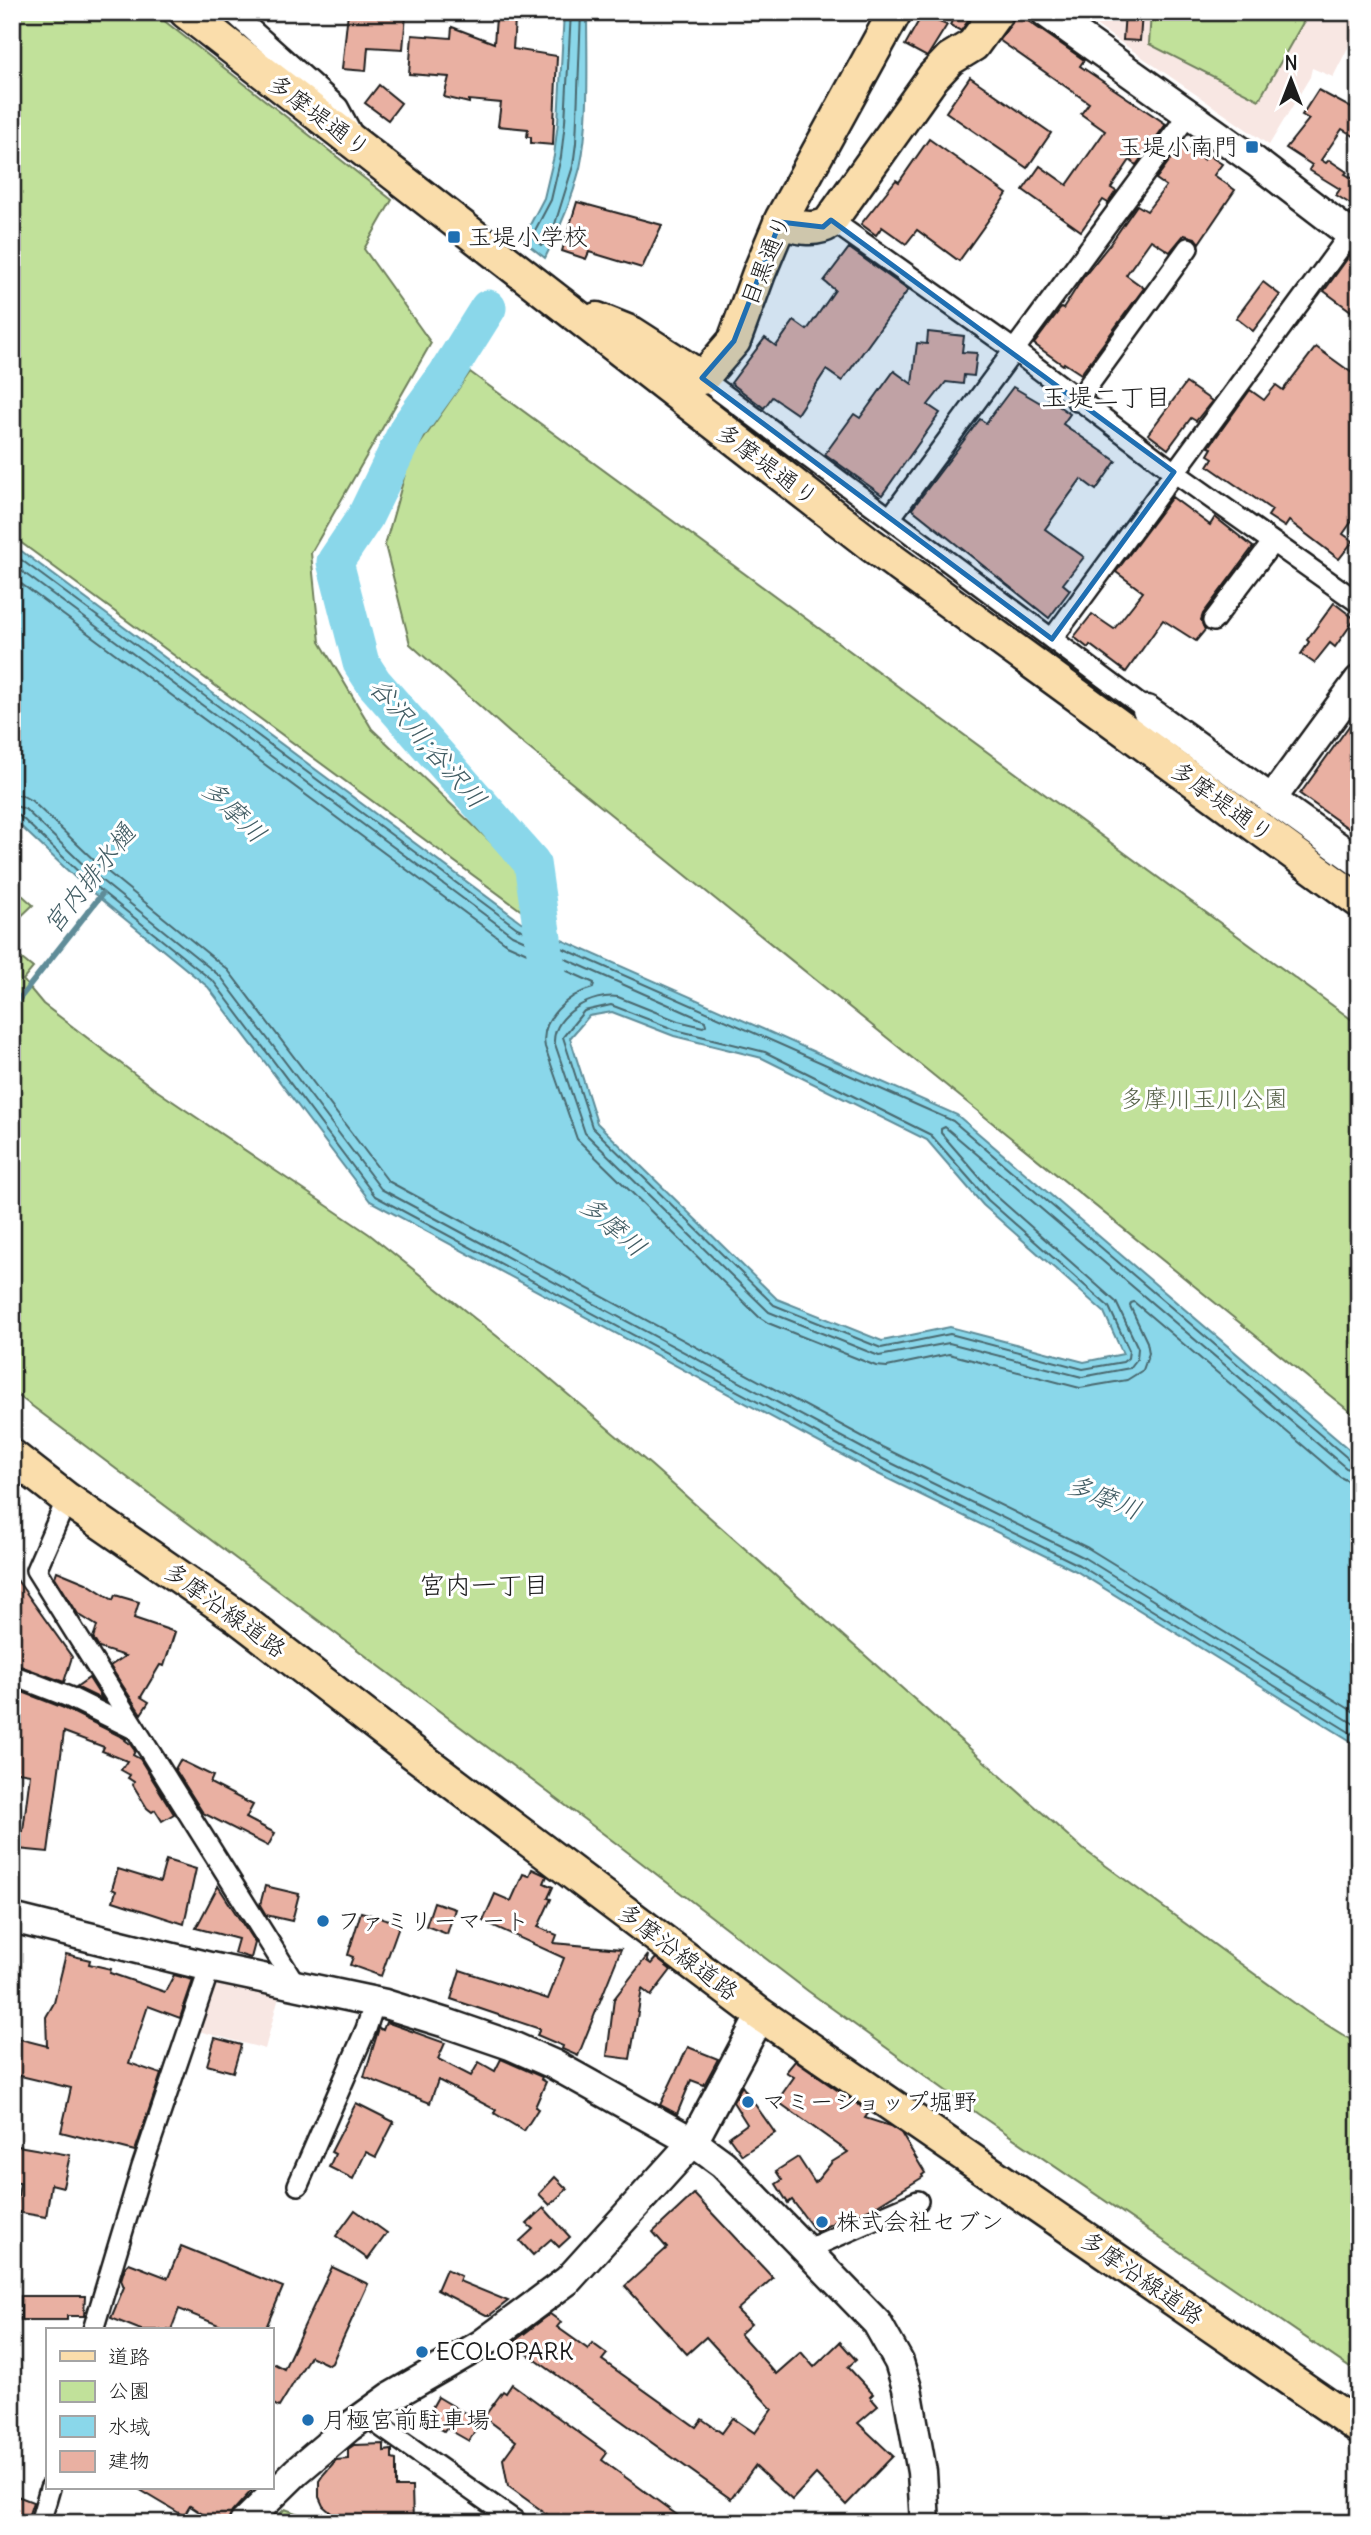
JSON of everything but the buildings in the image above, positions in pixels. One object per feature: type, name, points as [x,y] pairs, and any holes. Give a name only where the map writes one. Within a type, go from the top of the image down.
[{"type":"main road","name":"多摩堤通り","points":[[186,12],[870,544],[1359,901]]},
{"type":"main road","name":"目黒通り","points":[[702,378],[734,341],[780,222],[895,12]]},
{"type":"main road","points":[[780,222],[800,228],[822,227],[831,220],[933,77],[950,59],[973,45],[997,12]]},
{"type":"main road","points":[[575,314],[618,326],[702,378]]},
{"type":"main road","name":"多摩沿線道路","points":[[12,1456],[66,1499],[239,1618],[761,2015],[1359,2427]]},
{"type":"street","points":[[232,12],[338,107],[357,144]]},
{"type":"street","points":[[1045,12],[1355,232],[1052,639]]},
{"type":"street","points":[[890,518],[1188,115]]},
{"type":"street","points":[[831,220],[1014,351],[1174,472],[1359,603]]},
{"type":"street","points":[[1077,401],[1188,248]]},
{"type":"street","points":[[702,378],[1147,710],[1359,862]]},
{"type":"street","points":[[1213,621],[1272,543]]},
{"type":"street","points":[[1271,800],[1359,680]]},
{"type":"street","points":[[66,1499],[36,1570],[296,1985]]},
{"type":"street","points":[[12,1675],[69,1697],[136,1730]]},
{"type":"street","points":[[12,1918],[211,1967],[375,2002],[446,2023],[553,2064],[693,2142],[723,2164],[877,2323],[899,2362],[907,2388],[922,2472],[925,2523]]},
{"type":"street","points":[[94,2328],[142,2167],[211,1967]]},
{"type":"street","points":[[298,2185],[366,2029],[375,2002]]},
{"type":"street","points":[[244,2523],[297,2472],[392,2396],[482,2344],[568,2280],[693,2142],[761,2015]]},
{"type":"street","points":[[808,2249],[918,2200]]},
{"type":"street","points":[[366,2416],[518,2523]]},
{"type":"street","points":[[40,2523],[49,2490]]},
{"type":"highlighted area","points":[[831,220],[1174,472],[1052,639],[702,378],[734,341],[780,222],[823,227]]},
{"type":"shaded area","points":[[1077,12],[1359,12],[1359,26],[1333,77],[1312,68],[1310,77],[1269,145]]},
{"type":"shaded area","points":[[212,1982],[279,1996],[265,2049],[195,2030]]},
{"type":"green space","points":[[12,12],[153,12],[392,200],[364,249],[431,343],[311,553],[320,642],[372,729],[516,866],[529,906],[523,912],[12,536]]},
{"type":"green space","points":[[1151,12],[1309,12],[1259,100],[1149,44]]},
{"type":"green space","name":"多摩川玉川公園","points":[[470,372],[1359,1025],[1359,1419],[510,733],[410,644],[385,545],[409,460]]},
{"type":"green space","points":[[12,886],[33,905],[12,925]]},
{"type":"green space","points":[[12,951],[33,968],[23,980],[43,1004],[153,1088],[369,1234],[538,1369],[652,1466],[1083,1849],[1308,2013],[1359,2045],[1359,2374],[978,2114],[808,1991],[621,1847],[12,1391]]},
{"type":"green space","points":[[285,2509],[320,2522],[320,2523],[270,2523]]},
{"type":"water","points":[[564,12],[587,12],[585,131],[580,168],[573,191],[545,258],[522,240],[544,198],[554,156]]},
{"type":"water","name":"多摩川","points":[[12,544],[521,922],[957,1115],[1359,1458],[1359,1746],[1076,1571],[870,1470],[370,1201],[208,987],[81,883],[12,818]],"holes":[[[612,1012],[674,1036],[762,1058],[927,1140],[983,1205],[1104,1312],[1123,1354],[1084,1362],[950,1327],[882,1341],[777,1299],[597,1123],[570,1038],[589,1016]]]},
{"type":"waterway","name":"谷沢川;谷沢川","points":[[488,308],[446,375],[408,428],[365,517],[335,562],[361,663],[374,683],[532,863],[549,980]]},
{"type":"waterway","name":"宮内排水樋","points":[[12,1008],[102,894]]},
{"type":"place","name":"玉堤小南門","points":[[1252,147]]},
{"type":"place","name":"玉堤小学校","points":[[454,237]]},
{"type":"place","name":"ファミリーマート","points":[[323,1921]]},
{"type":"place","name":"マミーショップ堀野","points":[[748,2102]]},
{"type":"place","name":"株式会社セブン","points":[[822,2222]]},
{"type":"place","name":"ECOLOPARK","points":[[422,2352]]},
{"type":"place","name":"月極宮前駐車場","points":[[308,2420]]},
{"type":"district","name":"玉堤二丁目","points":[[1106,397]]},
{"type":"district","name":"宮内一丁目","points":[[484,1585]]}]
